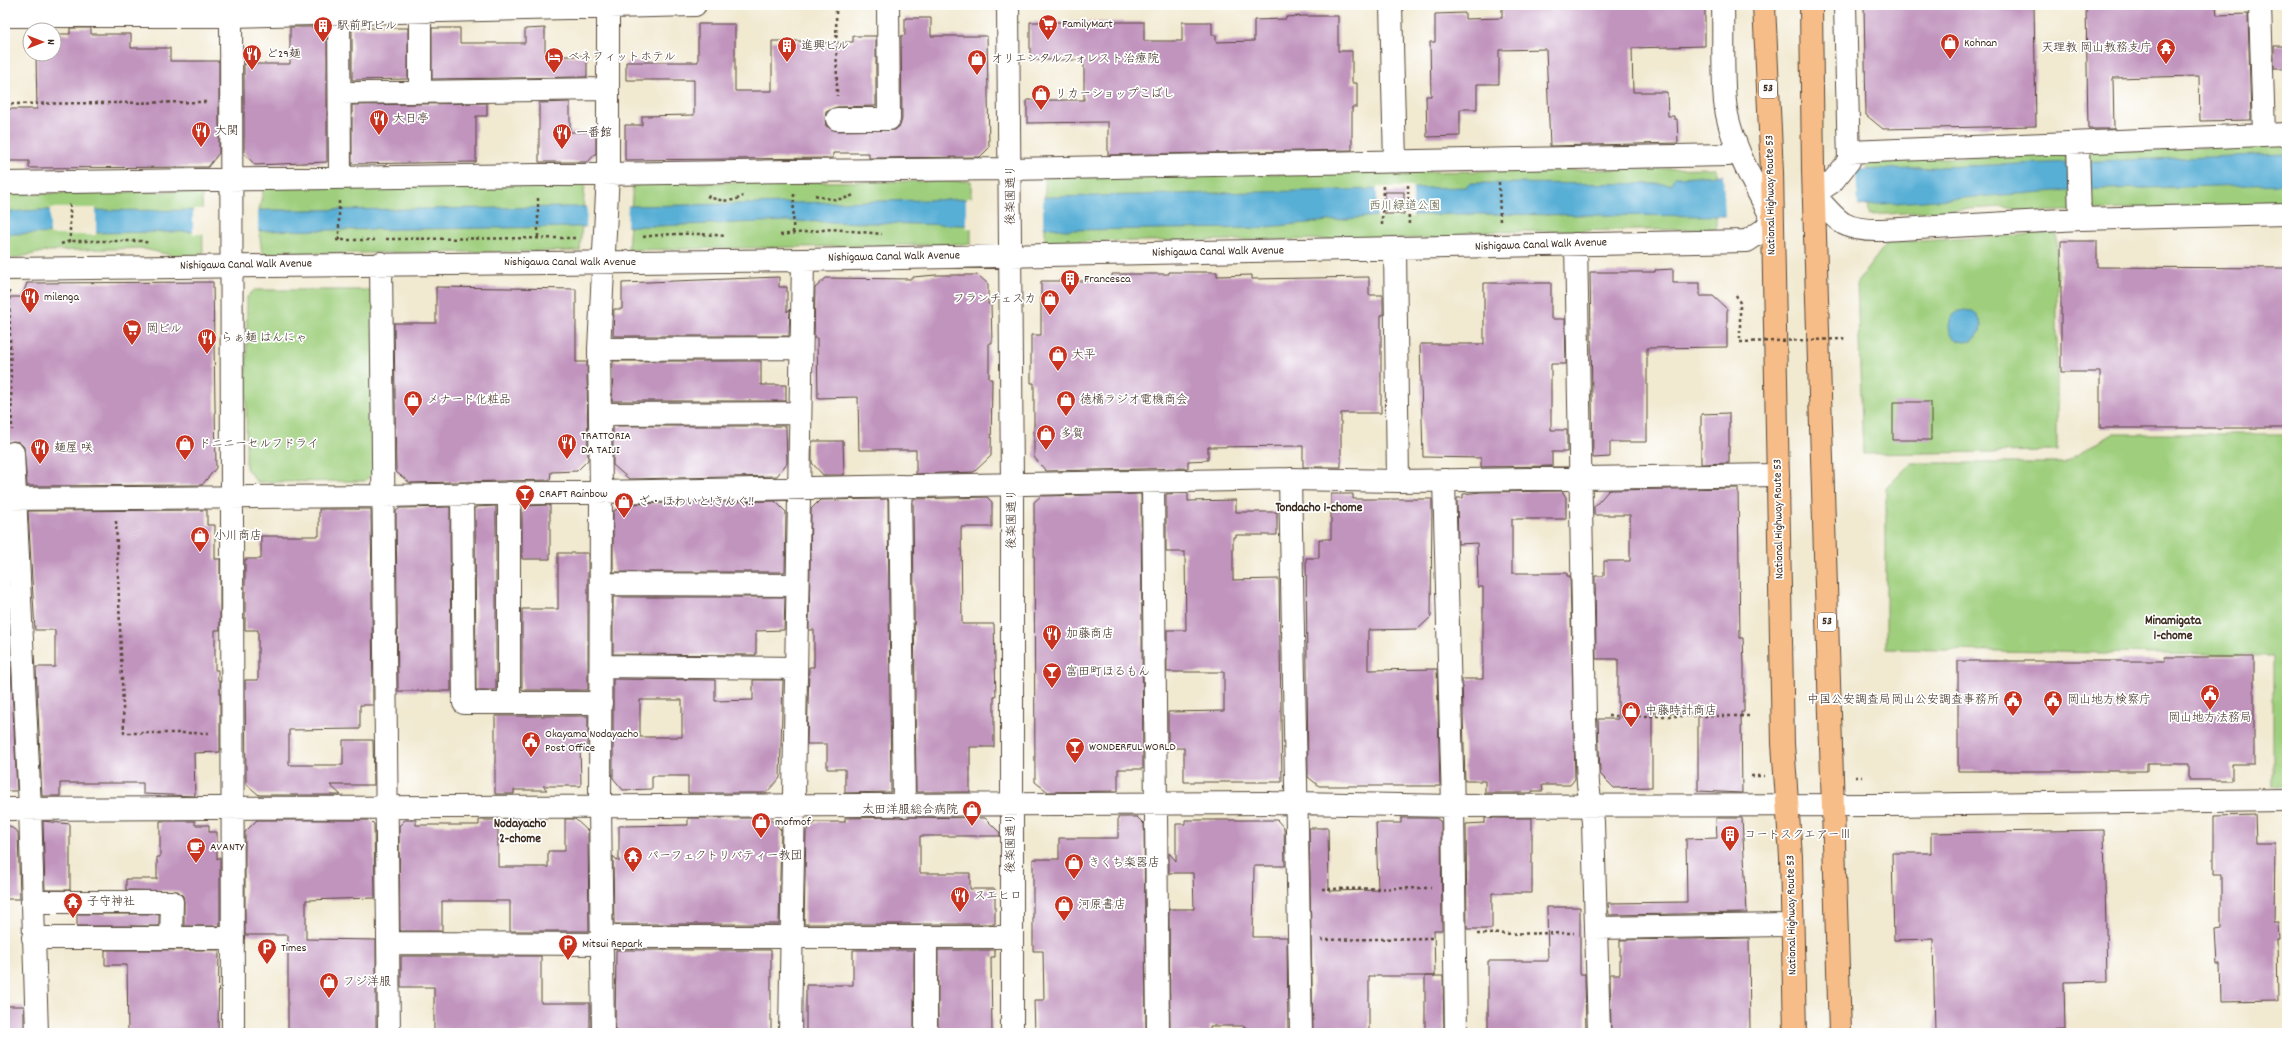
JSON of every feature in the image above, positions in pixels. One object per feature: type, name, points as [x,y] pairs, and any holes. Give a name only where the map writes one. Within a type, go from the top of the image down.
[{"type":"highway","name":"National Highway Route 53","points":[[1764,5],[1772,172],[1771,215],[1783,744],[1791,857],[1795,1033]]},
{"type":"highway","name":"53","points":[[1811,5],[1814,171],[1819,205],[1833,805],[1840,1033]]},
{"type":"street","points":[[603,1033],[600,806],[601,491],[599,349],[602,262],[608,174],[608,5]]},
{"type":"street","points":[[10,12],[120,10],[296,10],[339,13],[420,8],[694,5]]},
{"type":"street","points":[[837,119],[890,119],[888,5]]},
{"type":"street","name":"後楽園通り","points":[[1008,5],[1011,169],[1012,1033]]},
{"type":"street","points":[[1391,5],[1395,162]]},
{"type":"street","points":[[1723,5],[1725,104],[1734,135],[1749,174],[1771,215]]},
{"type":"street","points":[[1845,5],[1847,161],[1832,182],[1819,205],[1845,225],[1860,231],[2080,219],[2287,214]]},
{"type":"street","points":[[2260,5],[2264,134]]},
{"type":"street","points":[[420,8],[420,91]]},
{"type":"street","points":[[231,10],[233,1033]]},
{"type":"street","points":[[339,13],[340,177]]},
{"type":"street","points":[[340,93],[608,89]]},
{"type":"street","points":[[1847,161],[2078,152],[2264,134],[2287,134]]},
{"type":"street","points":[[2078,152],[2080,219]]},
{"type":"street","points":[[5,183],[340,177],[1011,169],[1728,155]]},
{"type":"street","name":"Nishigawa Canal Walk Avenue","points":[[7,269],[381,263],[803,260],[1011,255],[1395,250],[1576,244],[1747,241],[1765,229],[1771,215]]},
{"type":"street","points":[[1576,244],[1585,717],[1588,784],[1592,805],[1599,1033]]},
{"type":"street","points":[[1395,250],[1398,481]]},
{"type":"street","points":[[790,1033],[799,413],[803,260]]},
{"type":"street","points":[[381,263],[389,1033]]},
{"type":"street","points":[[599,349],[801,348]]},
{"type":"street","points":[[600,414],[799,413]]},
{"type":"street","points":[[13,453],[9,499],[30,808],[37,1033]]},
{"type":"street","points":[[9,499],[383,496],[1012,483],[1290,479],[1398,481],[1778,475]]},
{"type":"street","points":[[1290,479],[1295,803],[1301,1033]]},
{"type":"street","points":[[1444,480],[1453,806],[1456,1033]]},
{"type":"street","points":[[1153,482],[1154,804],[1158,1033]]},
{"type":"street","points":[[900,486],[904,806]]},
{"type":"street","points":[[508,703],[509,493]]},
{"type":"street","points":[[462,494],[464,703],[601,703]]},
{"type":"street","points":[[601,584],[797,585]]},
{"type":"street","points":[[601,666],[796,668]]},
{"type":"street","points":[[5,809],[386,806],[1011,806],[1295,803],[1453,806],[1833,805],[2287,800],[2287,809]]},
{"type":"street","points":[[32,902],[172,902],[171,938]]},
{"type":"street","points":[[1596,931],[1792,925]]},
{"type":"street","points":[[388,943],[792,936],[1011,937]]},
{"type":"street","points":[[926,937],[926,1033]]},
{"type":"street","points":[[33,938],[233,938]]},
{"type":"path","points":[[836,5],[837,119]]},
{"type":"path","points":[[5,104],[231,102]]},
{"type":"path","points":[[1499,181],[1500,218]]},
{"type":"path","points":[[1381,185],[1382,223]]},
{"type":"path","points":[[1408,185],[1409,223]]},
{"type":"path","points":[[793,233],[794,196]]},
{"type":"path","points":[[538,198],[538,237]]},
{"type":"path","points":[[339,205],[339,240]]},
{"type":"path","points":[[70,208],[70,241]]},
{"type":"path","points":[[774,235],[819,232],[832,229],[884,234]]},
{"type":"path","points":[[637,238],[665,234],[703,233],[727,236]]},
{"type":"path","points":[[7,269],[13,453]]},
{"type":"path","points":[[1736,295],[1740,303],[1740,342],[1843,339],[1843,334]]},
{"type":"path","points":[[115,498],[124,733],[233,733]]},
{"type":"path","points":[[1585,717],[1750,716]]},
{"type":"path","points":[[1297,889],[1454,888]]},
{"type":"path","points":[[1299,940],[1596,931]]},
{"type":"green space","points":[[2287,144],[2287,204],[2031,212],[2003,207],[1869,215],[1867,161]]},
{"type":"green space","name":"西川緑道公園","points":[[1716,168],[1716,229],[1470,232],[1451,238],[1045,242],[1045,177]]},
{"type":"green space","points":[[971,181],[971,244],[628,250],[633,183]]},
{"type":"green space","points":[[585,183],[580,251],[262,254],[259,212],[265,187]]},
{"type":"green space","points":[[196,191],[202,194],[203,254],[198,256],[175,256],[140,248],[48,251],[5,260],[5,194]]},
{"type":"green space","points":[[2057,233],[2057,451],[1863,454],[1857,282],[1887,243]]},
{"type":"green space","points":[[254,290],[368,290],[374,294],[377,469],[365,481],[257,482],[246,468],[247,297]]},
{"type":"green space","points":[[2113,434],[2287,434],[2287,786],[2273,786],[2273,656],[1886,649],[1886,488],[1911,463],[2063,463]]},
{"type":"water","points":[[2287,154],[2287,184],[2070,190],[1723,216],[1461,214],[1378,216],[1257,228],[1065,230],[1045,227],[787,221],[657,226],[5,234],[5,212],[39,210],[574,207],[1466,187],[1469,183],[1671,184],[1674,177]]},
{"type":"water","points":[[1962,310],[1968,310],[1977,314],[1981,326],[1977,338],[1968,342],[1962,342],[1953,338],[1949,329],[1949,323],[1953,314]]},
{"type":"pier","points":[[1856,169],[1858,208],[1725,217],[1723,174]]},
{"type":"pier","points":[[1377,187],[1413,187],[1413,217],[1377,218]]},
{"type":"pier","points":[[1043,196],[1043,229],[966,228],[966,198]]},
{"type":"pier","points":[[628,203],[627,228],[586,229],[587,204]]},
{"type":"pier","points":[[50,208],[96,208],[96,235],[50,235]]},
{"type":"pier","points":[[193,209],[258,209],[258,233],[193,234]]},
{"type":"building","points":[[1502,5],[1705,5],[1705,46],[1632,48],[1633,92],[1667,92],[1668,116],[1674,116],[1674,119],[1677,119],[1678,143],[1550,146],[1546,49],[1499,50],[1499,84],[1477,84],[1477,109],[1460,109],[1460,136],[1427,137],[1426,96],[1431,96],[1430,42],[1435,42],[1435,14],[1465,13],[1465,19],[1502,18]]},
{"type":"building","name":"Kohnan","points":[[1864,5],[2034,5],[2036,126],[1883,129],[1866,115]]},
{"type":"building","name":"天理教 岡山教務支庁","points":[[2086,5],[2216,5],[2217,15],[2248,14],[2251,120],[2200,121],[2199,76],[2113,78],[2114,129],[2088,129]]},
{"type":"building","points":[[1338,16],[1338,51],[1352,51],[1352,83],[1357,83],[1357,107],[1352,107],[1352,150],[1108,155],[1108,122],[1027,123],[1027,100],[1084,100],[1084,60],[1030,60],[1030,22],[1144,22],[1144,41],[1182,41],[1182,22],[1212,22],[1212,35],[1216,35],[1216,42],[1254,41],[1254,20],[1286,19],[1286,17]]},
{"type":"building","points":[[905,18],[931,18],[931,36],[987,36],[989,148],[980,157],[869,158],[869,153],[833,153],[833,158],[625,160],[625,125],[642,125],[642,116],[694,115],[694,80],[626,80],[626,62],[698,62],[698,24],[735,24],[735,91],[772,91],[772,41],[801,41],[801,43],[853,42],[853,36],[876,36],[876,106],[837,107],[826,112],[826,126],[837,131],[895,130],[900,126],[902,119],[901,36],[905,35]]},
{"type":"building","points":[[290,27],[327,27],[327,162],[255,165],[244,153],[244,64],[290,64]]},
{"type":"building","points":[[70,28],[91,28],[91,34],[131,34],[131,48],[170,48],[170,61],[219,61],[219,153],[208,167],[29,168],[29,161],[5,161],[5,109],[37,109],[36,62],[62,62],[62,34],[70,34]]},
{"type":"building","points":[[352,28],[408,28],[408,79],[352,80]]},
{"type":"building","points":[[432,28],[460,28],[460,43],[525,43],[525,29],[545,28],[545,56],[587,56],[587,77],[432,79]]},
{"type":"building","points":[[2274,46],[2287,46],[2287,68],[2274,68]]},
{"type":"building","points":[[570,102],[570,132],[596,132],[596,153],[588,162],[539,162],[539,103]]},
{"type":"building","points":[[487,103],[487,116],[476,116],[476,162],[352,164],[352,105]]},
{"type":"building","points":[[1385,192],[1404,192],[1404,214],[1385,214]]},
{"type":"building","points":[[2061,241],[2097,241],[2097,267],[2287,268],[2287,428],[2100,428],[2100,372],[2061,372]]},
{"type":"building","points":[[1673,269],[1673,283],[1700,283],[1700,296],[1713,296],[1727,309],[1727,347],[1647,348],[1647,442],[1610,442],[1610,457],[1593,458],[1590,272],[1655,272],[1655,270]]},
{"type":"building","points":[[1169,272],[1217,272],[1217,276],[1252,275],[1252,279],[1369,277],[1369,295],[1383,295],[1383,315],[1381,315],[1381,413],[1341,413],[1341,467],[1303,467],[1303,446],[1208,447],[1208,460],[1188,461],[1188,468],[1046,471],[1034,457],[1034,383],[1031,383],[1031,335],[1041,335],[1041,281],[1112,281],[1112,274],[1169,274]]},
{"type":"building","points":[[936,275],[978,275],[988,284],[988,304],[991,304],[992,343],[989,343],[989,379],[992,379],[991,456],[974,472],[916,474],[916,450],[859,450],[858,397],[818,398],[817,338],[814,338],[815,288],[826,278],[913,279],[913,277]]},
{"type":"building","points":[[779,277],[779,287],[787,287],[787,312],[790,309],[789,336],[613,336],[614,309],[622,309],[622,283]]},
{"type":"building","points":[[213,282],[216,468],[202,485],[27,486],[24,447],[19,442],[13,441],[5,444],[5,297],[22,297],[27,283]]},
{"type":"building","points":[[1484,283],[1551,283],[1551,319],[1565,319],[1566,364],[1551,364],[1551,430],[1567,430],[1567,452],[1552,452],[1552,466],[1481,467],[1481,458],[1423,457],[1420,344],[1484,344]]},
{"type":"building","points":[[436,287],[576,289],[576,362],[587,362],[588,460],[577,471],[551,472],[550,480],[410,483],[396,472],[394,323],[436,323]]},
{"type":"building","points":[[613,361],[761,361],[761,385],[786,385],[786,401],[612,401]]},
{"type":"building","points":[[1893,402],[1931,402],[1931,440],[1893,440]]},
{"type":"building","points":[[1729,413],[1729,463],[1701,464],[1701,414]]},
{"type":"building","points":[[613,426],[786,426],[787,463],[777,476],[629,479],[613,465]]},
{"type":"building","points":[[812,441],[843,441],[844,475],[823,475],[812,463]]},
{"type":"building","points":[[1738,488],[1740,638],[1743,638],[1744,664],[1744,712],[1741,712],[1742,793],[1698,791],[1698,713],[1652,713],[1652,787],[1614,788],[1600,774],[1598,719],[1618,719],[1618,659],[1596,659],[1595,576],[1604,576],[1604,561],[1630,561],[1630,515],[1594,515],[1594,507],[1609,490]]},
{"type":"building","points":[[1562,491],[1566,497],[1566,519],[1512,519],[1512,573],[1567,573],[1567,576],[1570,576],[1575,779],[1570,785],[1542,785],[1543,791],[1532,791],[1532,793],[1485,793],[1485,781],[1465,781],[1462,679],[1483,679],[1483,587],[1478,587],[1477,543],[1458,544],[1457,498],[1463,498],[1463,494],[1481,492]]},
{"type":"building","points":[[1188,493],[1188,501],[1236,500],[1236,512],[1277,512],[1277,535],[1236,535],[1236,537],[1233,537],[1233,580],[1279,579],[1282,782],[1184,782],[1184,748],[1168,748],[1168,712],[1224,711],[1224,672],[1167,672],[1167,630],[1186,630],[1185,552],[1166,552],[1166,494]]},
{"type":"building","points":[[1141,494],[1143,769],[1118,769],[1118,791],[1048,792],[1035,782],[1034,502],[1041,496]]},
{"type":"building","points":[[1331,494],[1353,494],[1353,499],[1432,499],[1431,617],[1418,629],[1368,630],[1368,670],[1437,669],[1440,786],[1319,786],[1308,777],[1306,558],[1319,558],[1319,539],[1331,539]]},
{"type":"building","points":[[987,497],[992,502],[992,527],[961,527],[962,624],[994,624],[996,697],[994,697],[994,747],[970,747],[970,792],[916,792],[913,499]]},
{"type":"building","points":[[888,499],[891,792],[845,793],[845,769],[827,769],[827,744],[807,744],[809,667],[814,667],[814,630],[809,630],[811,509],[820,500]]},
{"type":"building","points":[[775,501],[786,512],[785,572],[613,572],[613,512],[623,504]]},
{"type":"building","points":[[550,505],[550,559],[522,559],[522,506]]},
{"type":"building","points":[[496,506],[496,690],[476,690],[475,507]]},
{"type":"building","points":[[450,507],[451,691],[398,691],[396,511],[400,508]]},
{"type":"building","points":[[319,509],[371,509],[373,705],[360,705],[360,729],[289,730],[289,765],[343,765],[343,740],[373,740],[374,785],[330,785],[341,795],[259,795],[246,784],[245,680],[258,680],[258,630],[245,630],[245,559],[261,559],[261,536],[319,536]]},
{"type":"building","points":[[207,510],[207,525],[215,525],[215,559],[220,559],[220,630],[215,630],[215,670],[218,670],[218,681],[220,681],[220,752],[194,753],[195,796],[143,794],[143,783],[60,783],[60,796],[42,796],[36,667],[55,667],[55,630],[35,630],[28,511]]},
{"type":"building","points":[[558,553],[588,553],[588,690],[522,690],[522,609],[558,609]]},
{"type":"building","points":[[613,597],[785,597],[784,630],[756,631],[756,655],[613,654]]},
{"type":"building","points":[[2165,657],[2254,657],[2254,764],[2232,764],[2232,780],[2189,780],[2189,764],[2147,764],[2147,771],[1958,771],[1958,661],[2165,661]]},
{"type":"building","points":[[5,667],[11,667],[17,791],[5,791]]},
{"type":"building","points":[[613,679],[715,680],[715,701],[753,700],[753,680],[783,680],[780,778],[766,793],[688,793],[688,776],[652,776],[652,789],[623,790],[613,778]],"holes":[[[640,700],[682,700],[682,737],[640,737]]]},
{"type":"building","points":[[495,716],[588,716],[588,753],[580,744],[581,786],[543,786],[547,790],[514,790],[514,794],[495,794]]},
{"type":"building","points":[[2255,815],[2256,843],[2275,843],[2274,922],[2279,922],[2280,940],[2277,940],[2278,1001],[2221,1002],[2220,964],[2217,964],[2215,929],[2221,928],[2221,875],[2214,875],[2214,816]]},
{"type":"building","points":[[1118,817],[1137,817],[1144,824],[1146,1033],[1035,1033],[1034,1000],[1044,1000],[1043,951],[1033,951],[1033,859],[1059,859],[1059,838],[1118,838]]},
{"type":"building","points":[[688,818],[769,818],[781,830],[779,924],[614,924],[613,856],[619,862],[619,826],[688,825]]},
{"type":"building","points":[[845,818],[985,818],[1000,833],[1000,836],[920,836],[920,873],[970,873],[970,889],[995,889],[995,924],[804,924],[806,831],[816,822],[845,822]]},
{"type":"building","points":[[1401,818],[1436,818],[1441,822],[1442,930],[1434,930],[1435,976],[1369,976],[1369,1033],[1313,1033],[1309,828],[1328,828],[1329,891],[1378,890],[1376,823],[1401,823]]},
{"type":"building","points":[[1485,818],[1532,818],[1532,893],[1492,893],[1492,929],[1467,929],[1466,824],[1485,823]]},
{"type":"building","points":[[1716,818],[1742,818],[1747,913],[1609,915],[1608,903],[1687,902],[1686,839],[1717,838]]},
{"type":"building","points":[[565,819],[575,819],[588,831],[589,931],[510,931],[510,901],[442,901],[442,931],[400,931],[399,826],[405,820],[416,820],[416,825],[479,825],[479,820],[498,820],[498,867],[548,867],[548,851],[565,851]]},
{"type":"building","points":[[257,820],[370,820],[374,824],[375,898],[306,900],[306,939],[376,940],[376,1033],[288,1033],[288,935],[245,935],[245,832]]},
{"type":"building","points":[[1185,820],[1277,820],[1284,828],[1285,866],[1254,866],[1253,937],[1287,937],[1288,1033],[1245,1033],[1245,1026],[1210,1026],[1210,1033],[1170,1033],[1169,909],[1194,909],[1193,873],[1169,873],[1169,853],[1176,861],[1176,824],[1185,824]]},
{"type":"building","points":[[43,821],[70,824],[70,890],[45,890]]},
{"type":"building","points":[[160,821],[195,821],[195,825],[209,825],[209,832],[217,832],[217,859],[220,857],[220,926],[184,926],[183,896],[178,891],[126,890],[126,879],[157,879],[157,857],[160,857]]},
{"type":"building","points":[[5,823],[18,832],[20,899],[5,899]]},
{"type":"building","points":[[2104,830],[2107,981],[2064,982],[2065,1030],[1935,1033],[1933,939],[1894,940],[1892,853],[1931,853],[1931,833]]},
{"type":"building","points":[[1547,907],[1580,907],[1580,974],[1585,974],[1586,1033],[1488,1033],[1488,961],[1548,961]]},
{"type":"building","points":[[77,914],[159,914],[159,926],[77,926]]},
{"type":"building","points":[[1749,938],[1750,1033],[1611,1033],[1610,974],[1620,974],[1620,940]]},
{"type":"building","points":[[105,950],[219,950],[218,1033],[128,1033],[127,965],[105,965]]},
{"type":"building","points":[[616,950],[771,950],[771,1033],[615,1033]]},
{"type":"building","points":[[853,950],[914,950],[914,1033],[806,1033],[806,985],[853,985]]},
{"type":"building","points":[[938,950],[995,950],[995,957],[991,957],[992,1033],[938,1033]]},
{"type":"building","points":[[401,956],[541,956],[541,1003],[590,1003],[590,1033],[434,1033],[434,987],[401,987]]},
{"type":"building","points":[[1425,976],[1443,976],[1444,1033],[1425,1033]]},
{"type":"building","points":[[5,1006],[24,1006],[24,1033],[5,1033]]},
{"type":"place","name":"FamilyMart","points":[[1048,41]]},
{"type":"place","name":"駅前町ビル","points":[[323,43]]},
{"type":"place","name":"Kohnan","points":[[1950,60]]},
{"type":"place","name":"進興ビル","points":[[787,63]]},
{"type":"place","name":"天理教 岡山教務支庁","points":[[2166,65]]},
{"type":"place","name":"ど29麺","points":[[252,71]]},
{"type":"place","name":"ベネフィットホテル","points":[[554,74]]},
{"type":"place","name":"オリエンタルフォレスト治療院","points":[[977,76]]},
{"type":"place","name":"リカーショップこばし","points":[[1041,111]]},
{"type":"place","name":"大日亭","points":[[379,136]]},
{"type":"place","name":"大関","points":[[201,148]]},
{"type":"place","name":"一番館","points":[[562,150]]},
{"type":"place","name":"Francesca","points":[[1070,296]]},
{"type":"place","name":"milenga","points":[[30,314]]},
{"type":"place","name":"フランチェスカ","points":[[1050,316]]},
{"type":"place","name":"岡ビル","points":[[132,346]]},
{"type":"place","name":"らぁ麺 はんにゃ","points":[[207,355]]},
{"type":"place","name":"大平","points":[[1058,372]]},
{"type":"place","name":"メナード化粧品","points":[[413,417]]},
{"type":"place","name":"徳橋ラジオ電機商会","points":[[1066,417]]},
{"type":"place","name":"多賀","points":[[1046,451]]},
{"type":"place","name":"TRATTORIA DA TAIJI","points":[[567,460]]},
{"type":"place","name":"ドニニーセルフドライ","points":[[185,461]]},
{"type":"place","name":"麺屋 咲","points":[[40,465]]},
{"type":"place","name":"CRAFT Rainbow","points":[[525,511]]},
{"type":"place","name":"ざ・ほわいと!きんぐ!!","points":[[624,519]]},
{"type":"place","name":"小川商店","points":[[200,553]]},
{"type":"place","name":"加藤商店","points":[[1052,651]]},
{"type":"place","name":"富田町ほるもん","points":[[1052,689]]},
{"type":"place","name":"岡山地方法務局","points":[[2210,711]]},
{"type":"place","name":"中国公安調査局岡山公安調査事務所","points":[[2013,717]]},
{"type":"place","name":"岡山地方検察庁","points":[[2053,717]]},
{"type":"place","name":"中藤時計商店","points":[[1631,728]]},
{"type":"place","name":"Okayama Nodayacho Post Office","points":[[531,758]]},
{"type":"place","name":"WONDERFUL WORLD","points":[[1075,764]]},
{"type":"place","name":"太田洋服総合病院","points":[[972,827]]},
{"type":"place","name":"mofmof","points":[[761,839]]},
{"type":"place","name":"コートスクエアーⅢ","points":[[1730,852]]},
{"type":"place","name":"AVANTY","points":[[196,864]]},
{"type":"place","name":"パーフェクトリバティー教団","points":[[633,873]]},
{"type":"place","name":"きくち楽器店","points":[[1074,880]]},
{"type":"place","name":"スエヒロ","points":[[960,913]]},
{"type":"place","name":"子守神社","points":[[73,919]]},
{"type":"place","name":"河原書店","points":[[1064,922]]},
{"type":"place","name":"Mitsui Repark","points":[[568,961]]},
{"type":"place","name":"Times","points":[[267,965]]},
{"type":"place","name":"フジ洋服","points":[[329,999]]},
{"type":"district","name":"Tondacho 1-chome","points":[[1319,508]]},
{"type":"district","name":"Minamigata 1-chome","points":[[2173,628]]},
{"type":"district","name":"Nodayacho 2-chome","points":[[520,832]]}]
